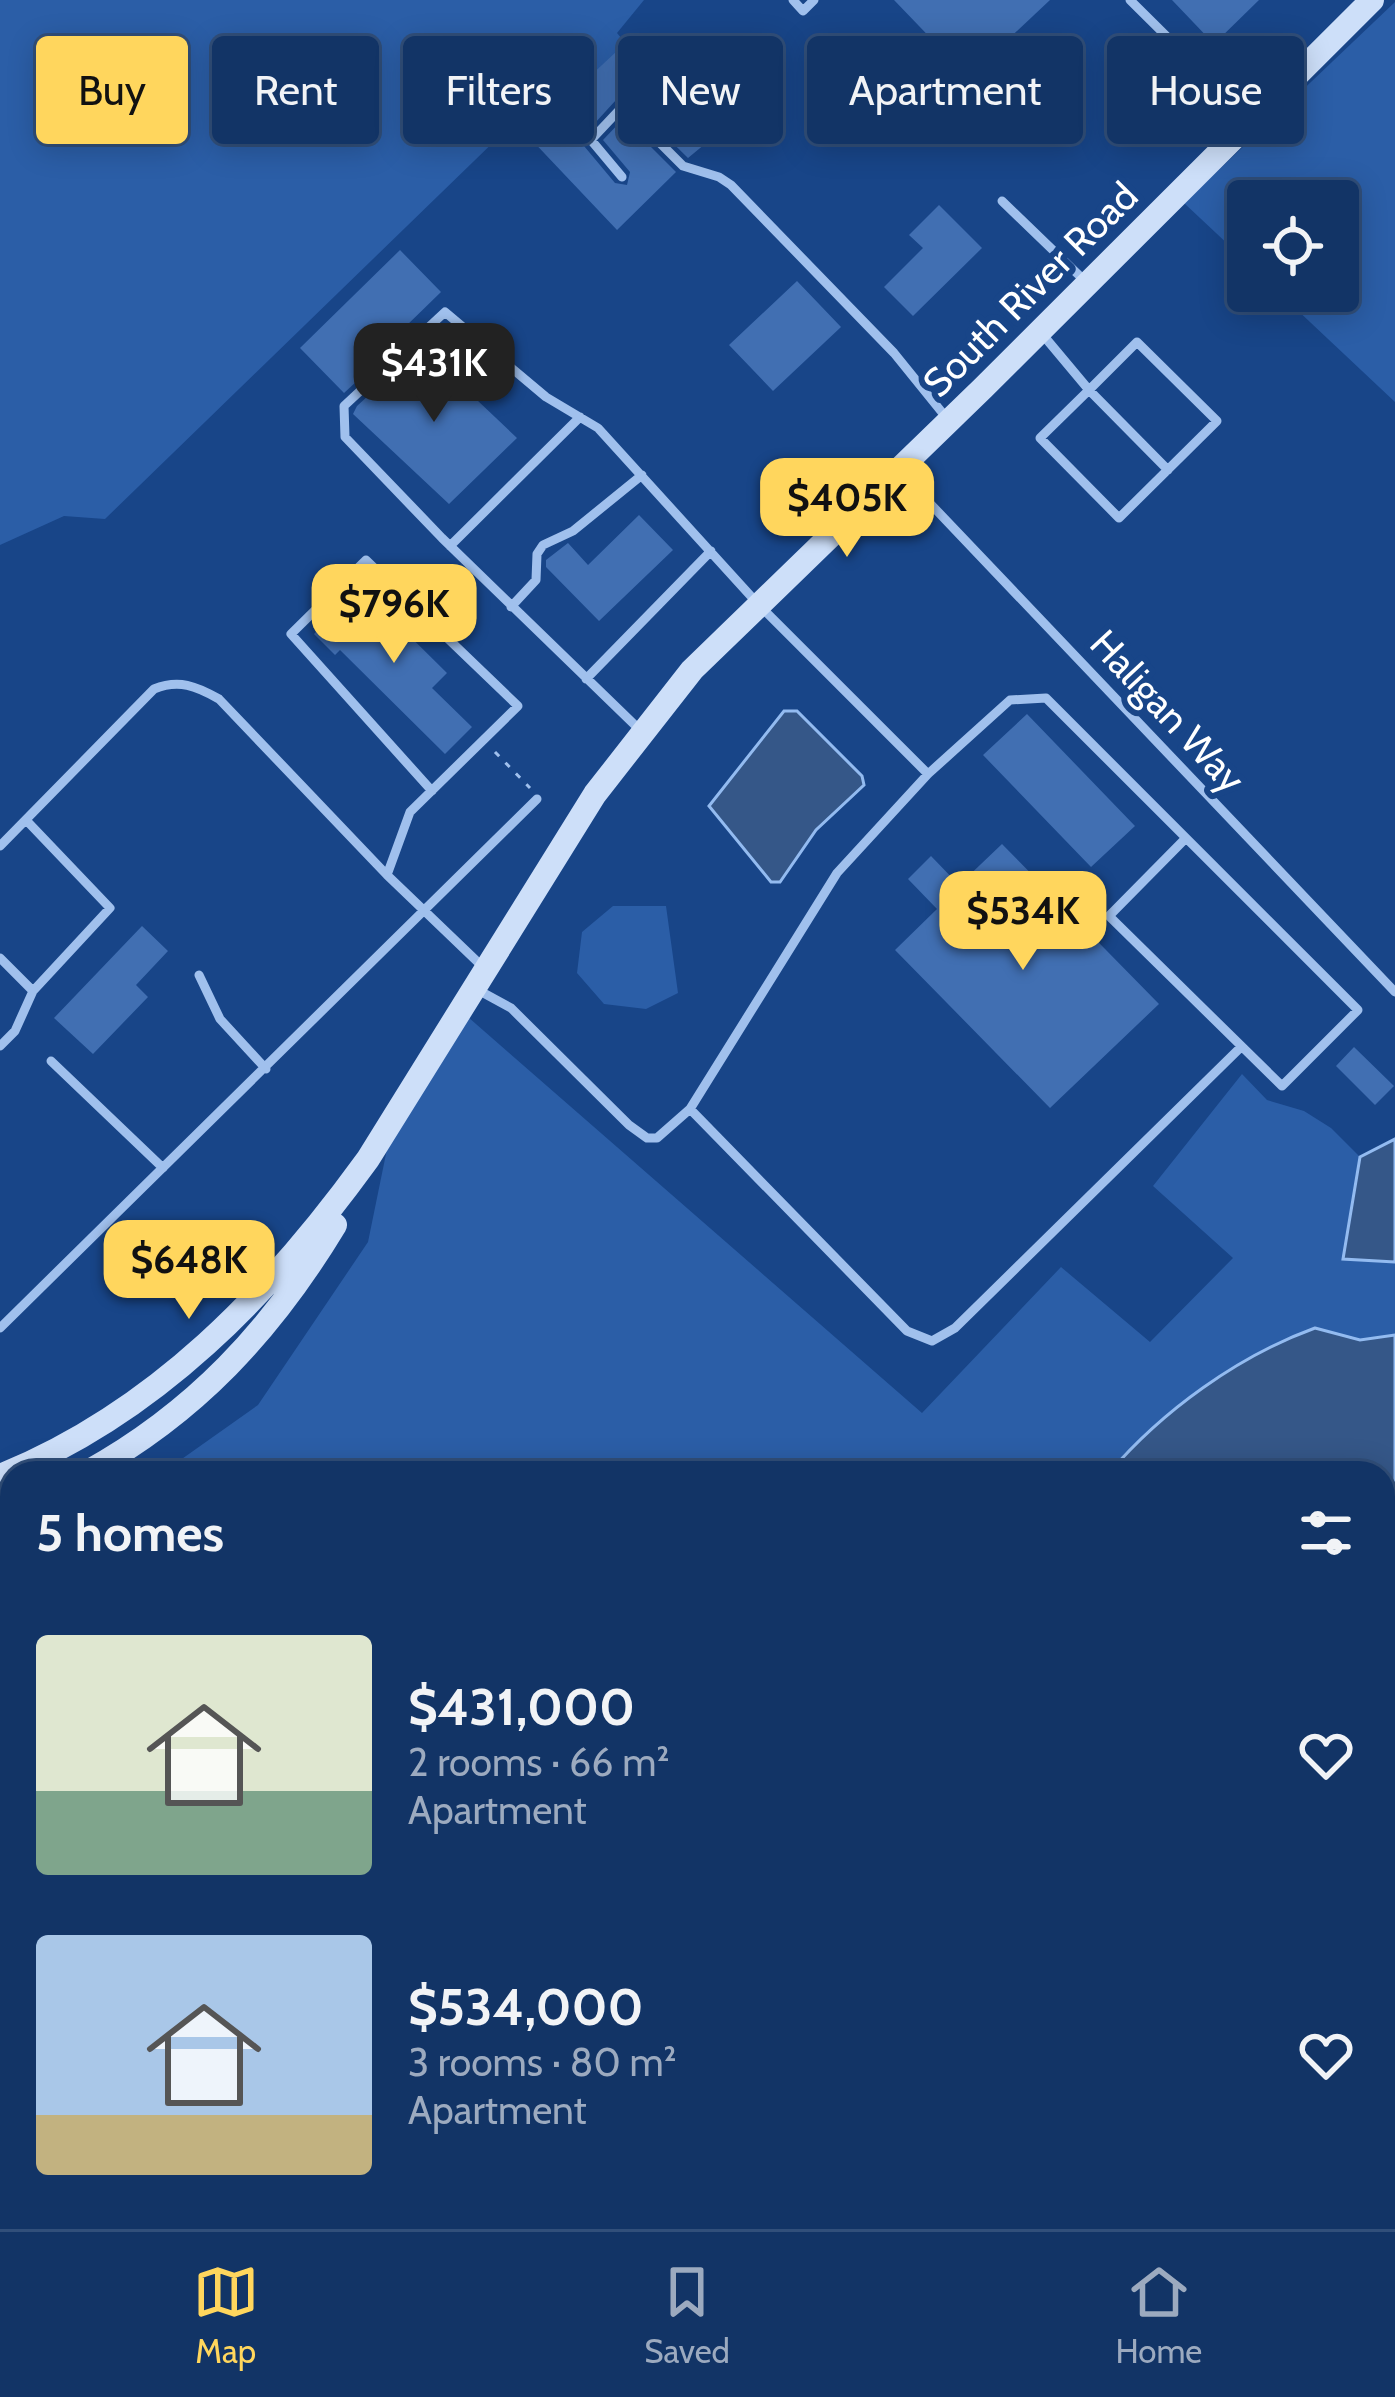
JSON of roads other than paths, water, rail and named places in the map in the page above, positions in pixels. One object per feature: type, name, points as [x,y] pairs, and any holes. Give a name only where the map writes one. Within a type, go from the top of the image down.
[{"type":"main road","name":"South River Road","points":[[1304,66],[1372,0]]},
{"type":"main road","name":"South River Road","points":[[108,1461],[221,1376],[286,1300],[595,794],[692,670],[1225,144]]},
{"type":"main road","name":"South River Road","points":[[36,1461],[121,1413],[204,1349],[270,1281],[368,1159]]},
{"type":"lane","points":[[793,0],[803,10],[814,0]]},
{"type":"lane","points":[[1130,0],[1166,36]]},
{"type":"lane","points":[[622,177],[591,140],[623,106],[683,166],[731,185],[894,352],[949,421]]},
{"type":"lane","points":[[1002,201],[1087,283]]},
{"type":"lane","points":[[641,731],[511,607],[345,437],[344,406],[445,312],[546,397],[598,428],[758,604],[928,774]]},
{"type":"lane","points":[[1040,331],[1089,390],[1168,470]]},
{"type":"lane","points":[[1137,341],[1217,421],[1119,518],[1040,438],[1089,390],[1137,341]]},
{"type":"lane","points":[[450,546],[580,417]]},
{"type":"lane","name":"Haligan Way","points":[[898,470],[1395,992]]},
{"type":"lane","points":[[511,607],[536,580],[537,554],[543,545],[573,531],[642,475]]},
{"type":"lane","points":[[586,679],[711,551]]},
{"type":"lane","points":[[387,875],[410,812],[518,706],[366,560],[291,634],[432,790]]},
{"type":"lane","points":[[0,846],[154,689],[169,683],[196,685],[219,699],[425,911],[479,978],[629,1125],[647,1138],[657,1138],[690,1109],[837,873],[928,774],[1010,700],[1046,698],[1358,1010],[1282,1086],[1108,916],[1185,839]]},
{"type":"lane","points":[[0,1328],[425,911],[534,794]]},
{"type":"lane","points":[[0,1046],[15,1031],[32,991],[110,908],[26,820]]},
{"type":"lane","points":[[0,958],[32,991]]},
{"type":"lane","points":[[199,975],[220,1018],[266,1069]]},
{"type":"lane","points":[[690,1109],[907,1331],[932,1341],[955,1328],[1241,1047]]},
{"type":"lane","points":[[51,1061],[163,1168]]}]
